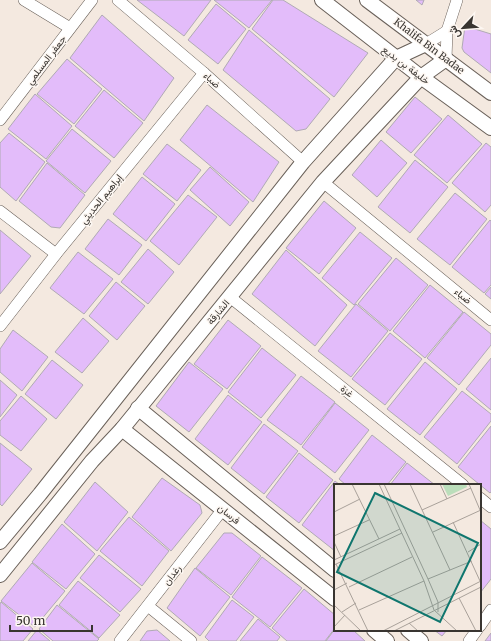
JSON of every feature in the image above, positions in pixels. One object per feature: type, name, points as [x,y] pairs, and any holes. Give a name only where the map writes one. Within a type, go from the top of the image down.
[{"type":"street","points":[[24,0],[70,28]]},
{"type":"street","name":"جعفر المسلمي","points":[[0,120],[92,0]]},
{"type":"street","name":"ضباء","points":[[118,0],[204,73],[303,162]]},
{"type":"street","name":"خليفة بن بديع","points":[[322,0],[421,77],[491,128]]},
{"type":"street","name":"Khalifa Bin Badae","points":[[367,0],[491,93]]},
{"type":"street","points":[[446,58],[447,31],[457,0]]},
{"type":"street","points":[[0,542],[40,494],[303,162],[396,58],[426,44],[447,31]]},
{"type":"street","name":"الشارقة","points":[[0,575],[92,461],[122,430],[138,408],[323,182],[421,77],[446,58]]},
{"type":"street","name":"إبراهيم الحديثي","points":[[0,326],[56,254],[204,73]]},
{"type":"street","name":"ضباء","points":[[323,182],[491,320]]},
{"type":"street","points":[[0,211],[56,254]]},
{"type":"street","name":"غزة","points":[[230,297],[462,484]]},
{"type":"street","points":[[138,408],[334,569]]},
{"type":"street","name":"فرسان","points":[[122,430],[334,598]]},
{"type":"street","points":[[40,494],[55,507]]},
{"type":"street","points":[[481,499],[491,507]]},
{"type":"street","name":"رغدان","points":[[120,641],[223,509]]},
{"type":"street","points":[[148,606],[191,641]]},
{"type":"street","points":[[481,625],[491,610]]},
{"type":"street","points":[[375,631],[387,641]]},
{"type":"street","points":[[409,631],[421,641]]},
{"type":"street","points":[[469,641],[476,631]]},
{"type":"building","points":[[137,0],[211,0],[184,36]]},
{"type":"building","points":[[214,0],[272,0],[249,28]]},
{"type":"building","points":[[273,0],[283,0],[368,53],[334,97],[252,29]]},
{"type":"building","points":[[416,0],[424,0],[422,5]]},
{"type":"building","points":[[216,4],[246,29],[218,64],[188,40]]},
{"type":"building","points":[[102,15],[174,78],[144,121],[70,58]]},
{"type":"building","points":[[465,26],[491,34],[491,73],[464,52],[462,48]]},
{"type":"building","points":[[249,30],[330,99],[306,129],[296,131],[223,70]]},
{"type":"building","points":[[67,59],[102,89],[74,124],[37,94]]},
{"type":"building","points":[[104,90],[143,123],[114,158],[75,126]]},
{"type":"building","points":[[35,94],[72,126],[46,159],[8,129]]},
{"type":"building","points":[[415,97],[442,119],[411,153],[386,132]]},
{"type":"building","points":[[207,105],[279,162],[253,202],[180,140]]},
{"type":"building","points":[[448,115],[482,144],[447,183],[414,155]]},
{"type":"building","points":[[72,129],[111,161],[85,193],[46,161]]},
{"type":"building","points":[[9,133],[45,162],[16,201],[0,187],[0,143]]},
{"type":"building","points":[[381,140],[407,163],[377,197],[352,175]]},
{"type":"building","points":[[486,143],[491,147],[491,205],[485,212],[452,183]]},
{"type":"building","points":[[167,144],[201,170],[177,201],[143,174]]},
{"type":"building","points":[[415,160],[448,187],[410,233],[378,207]]},
{"type":"building","points":[[47,163],[85,195],[60,228],[51,227],[19,201]]},
{"type":"building","points":[[210,167],[249,202],[230,226],[190,190]]},
{"type":"building","points":[[142,177],[175,204],[146,241],[113,214]]},
{"type":"building","points":[[455,193],[487,219],[450,265],[417,239]]},
{"type":"building","points":[[188,195],[217,217],[179,265],[150,241]]},
{"type":"building","points":[[324,201],[356,228],[319,274],[286,248]]},
{"type":"building","points":[[108,219],[142,245],[119,275],[85,249]]},
{"type":"building","points":[[490,220],[491,285],[484,293],[452,267]]},
{"type":"building","points":[[0,230],[31,256],[0,294]]},
{"type":"building","points":[[360,232],[392,258],[354,305],[322,278]]},
{"type":"building","points":[[148,249],[174,272],[148,304],[121,282]]},
{"type":"building","points":[[286,250],[347,305],[315,346],[252,294]]},
{"type":"building","points":[[78,252],[113,279],[84,314],[50,288]]},
{"type":"building","points":[[396,258],[428,285],[390,331],[358,304]]},
{"type":"building","points":[[116,282],[145,306],[117,340],[89,316]]},
{"type":"building","points":[[430,285],[463,312],[425,358],[393,331]]},
{"type":"building","points":[[491,287],[491,299],[485,294]]},
{"type":"building","points":[[356,304],[388,331],[351,377],[318,351]]},
{"type":"building","points":[[464,312],[491,334],[491,345],[459,385],[427,358]]},
{"type":"building","points":[[83,318],[109,341],[82,373],[55,352]]},
{"type":"building","points":[[228,320],[261,346],[227,389],[194,364]]},
{"type":"building","points":[[13,330],[48,357],[22,391],[0,372],[0,349]]},
{"type":"building","points":[[390,333],[422,359],[385,405],[352,379]]},
{"type":"building","points":[[262,348],[296,375],[261,418],[228,392]]},
{"type":"building","points":[[491,358],[491,410],[466,389]]},
{"type":"building","points":[[52,360],[83,385],[56,419],[25,394]]},
{"type":"building","points":[[189,362],[223,389],[189,432],[156,406]]},
{"type":"building","points":[[425,362],[457,389],[420,435],[387,409]]},
{"type":"building","points":[[301,376],[335,402],[301,445],[267,420]]},
{"type":"building","points":[[0,380],[17,395],[0,417]]},
{"type":"building","points":[[462,391],[491,414],[491,421],[457,464],[424,437]]},
{"type":"building","points":[[228,395],[262,422],[228,465],[195,439]]},
{"type":"building","points":[[21,396],[47,419],[21,451],[0,435],[0,421]]},
{"type":"building","points":[[335,403],[369,430],[335,473],[302,447]]},
{"type":"building","points":[[264,424],[298,451],[264,494],[231,468]]},
{"type":"building","points":[[491,426],[491,492],[490,493],[481,484],[479,484],[458,467]]},
{"type":"building","points":[[372,435],[406,462],[388,484],[345,484],[339,479]]},
{"type":"building","points":[[0,443],[32,469],[2,506],[0,504]]},
{"type":"building","points":[[299,453],[333,480],[299,523],[266,497]]},
{"type":"building","points":[[407,463],[434,484],[391,484]]},
{"type":"building","points":[[162,478],[200,505],[202,513],[171,551],[132,517]]},
{"type":"building","points":[[335,481],[339,484],[334,484],[334,550],[302,525]]},
{"type":"building","points":[[95,482],[128,512],[97,551],[64,522]]},
{"type":"building","points":[[129,517],[169,551],[142,586],[100,551]]},
{"type":"building","points":[[481,521],[491,529],[491,579],[481,592]]},
{"type":"building","points":[[62,524],[95,554],[66,589],[32,562]]},
{"type":"building","points":[[224,533],[232,533],[261,556],[231,595],[196,568]]},
{"type":"building","points":[[99,555],[141,589],[120,612],[80,578]]},
{"type":"building","points":[[262,557],[302,588],[270,627],[232,597]]},
{"type":"building","points":[[32,563],[65,591],[35,627],[1,601]]},
{"type":"building","points":[[195,568],[230,597],[200,636],[167,608]]},
{"type":"building","points":[[78,581],[120,615],[99,638],[59,605]]},
{"type":"building","points":[[304,589],[334,614],[334,629],[325,641],[287,641],[272,628]]},
{"type":"building","points":[[232,600],[254,617],[236,641],[209,641],[205,637]]},
{"type":"building","points":[[1,602],[33,629],[23,641],[0,641]]},
{"type":"building","points":[[57,605],[99,639],[97,641],[53,641],[39,629]]},
{"type":"building","points":[[258,619],[280,637],[277,641],[240,641]]},
{"type":"building","points":[[37,630],[50,641],[28,641]]},
{"type":"building","points":[[157,630],[170,641],[140,641],[147,631]]},
{"type":"building","points":[[334,630],[354,631],[365,641],[326,641]]},
{"type":"building","points":[[435,631],[446,631],[442,636]]},
{"type":"building","points":[[491,633],[491,641],[485,641]]}]
